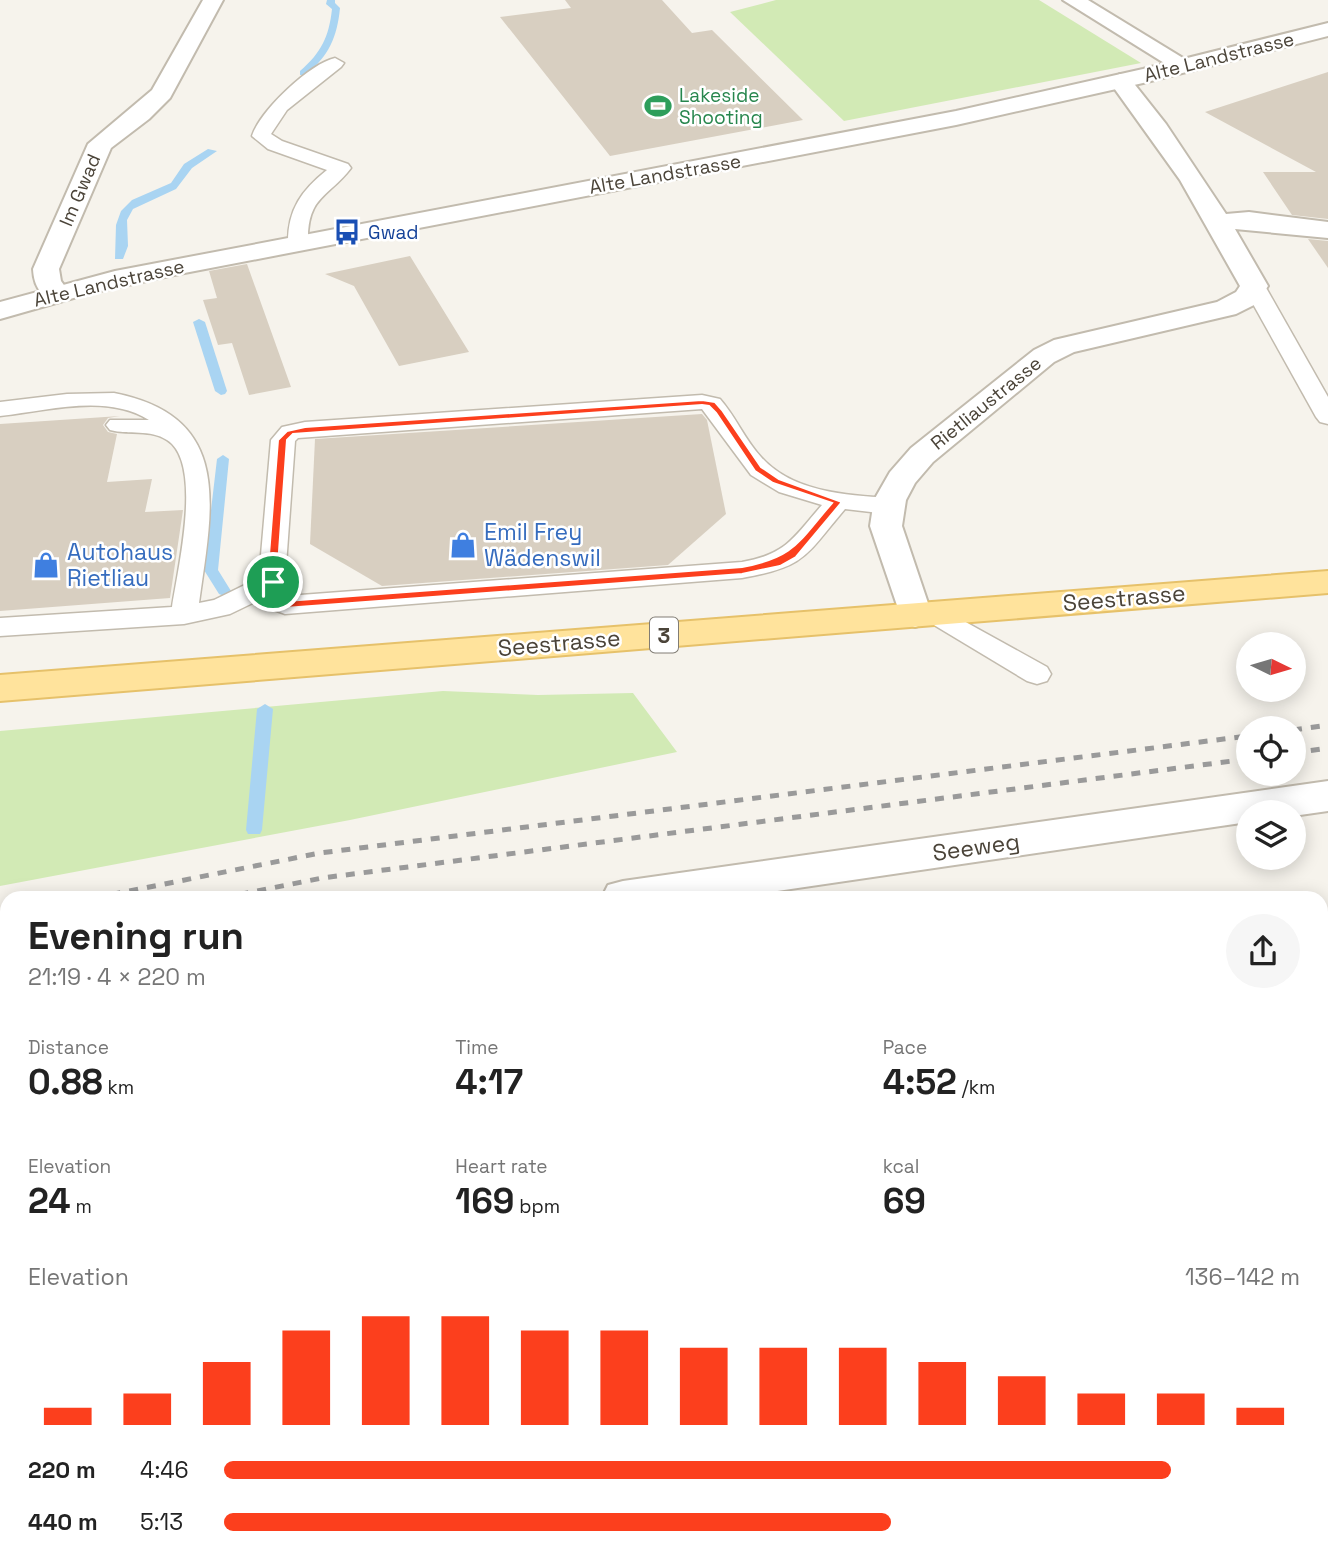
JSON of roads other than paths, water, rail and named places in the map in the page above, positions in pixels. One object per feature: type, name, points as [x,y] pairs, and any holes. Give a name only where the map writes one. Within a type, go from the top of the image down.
[{"type":"main road","name":"Seestrasse","points":[[0,688],[1328,582]]},
{"type":"street","name":"Im Gwad","points":[[55,292],[47,282],[46,269],[100,144],[141,114],[162,93],[213,0]]},
{"type":"street","points":[[1073,0],[1185,66]]},
{"type":"street","name":"Alte Landstrasse","points":[[0,311],[55,292],[298,242],[925,126],[1185,66],[1328,29]]},
{"type":"street","points":[[1120,81],[1143,108],[1219,222],[1254,286]]},
{"type":"street","points":[[1219,222],[1249,220],[1328,230]]},
{"type":"street","name":"Rietliaustrasse","points":[[888,506],[901,479],[922,455],[1044,356],[1064,346],[1226,308],[1246,298],[1254,286]]},
{"type":"street","points":[[888,506],[886,526],[924,614]]},
{"type":"street","name":"Seeweg","points":[[665,891],[1328,796]]},
{"type":"lane","points":[[298,242],[296,221],[304,202],[319,185],[341,168],[275,145],[261,136],[262,129],[290,99],[335,63]]},
{"type":"lane","points":[[1254,286],[1328,417]]},
{"type":"lane","points":[[0,409],[108,399],[141,404],[161,414],[181,439],[196,469],[199,498],[184,615]]},
{"type":"lane","points":[[838,502],[792,555],[776,564],[742,570],[285,605],[275,601],[271,593],[283,440],[290,432],[305,429],[702,402],[712,404],[719,411],[758,469],[776,481],[838,502],[888,506]]},
{"type":"lane","points":[[118,425],[161,430],[181,439]]},
{"type":"lane","points":[[0,627],[184,615],[221,608],[273,582]]},
{"type":"lane","points":[[924,614],[1037,674]]},
{"type":"waterway","points":[[303,73],[328,45],[336,8],[330,4],[331,0]]},
{"type":"waterway","points":[[119,257],[123,242],[122,220],[130,207],[172,187],[188,166],[212,151]]},
{"type":"waterway","points":[[199,322],[221,391]]},
{"type":"waterway","points":[[223,459],[211,570],[224,591]]},
{"type":"waterway","points":[[254,830],[265,709]]},
{"type":"railway","points":[[1306,728],[1328,725]]},
{"type":"railway","points":[[129,891],[320,853],[1236,738]]},
{"type":"railway","points":[[1306,751],[1328,748]]},
{"type":"railway","points":[[257,891],[322,878],[1236,761]]},
{"type":"place","name":"Lakeside Shooting","points":[[658,106]]},
{"type":"place","name":"Gwad","points":[[347,232]]},
{"type":"place","name":"Emil Frey Wädenswil","points":[[463,545]]},
{"type":"place","name":"Autohaus Rietliau","points":[[46,565]]}]
